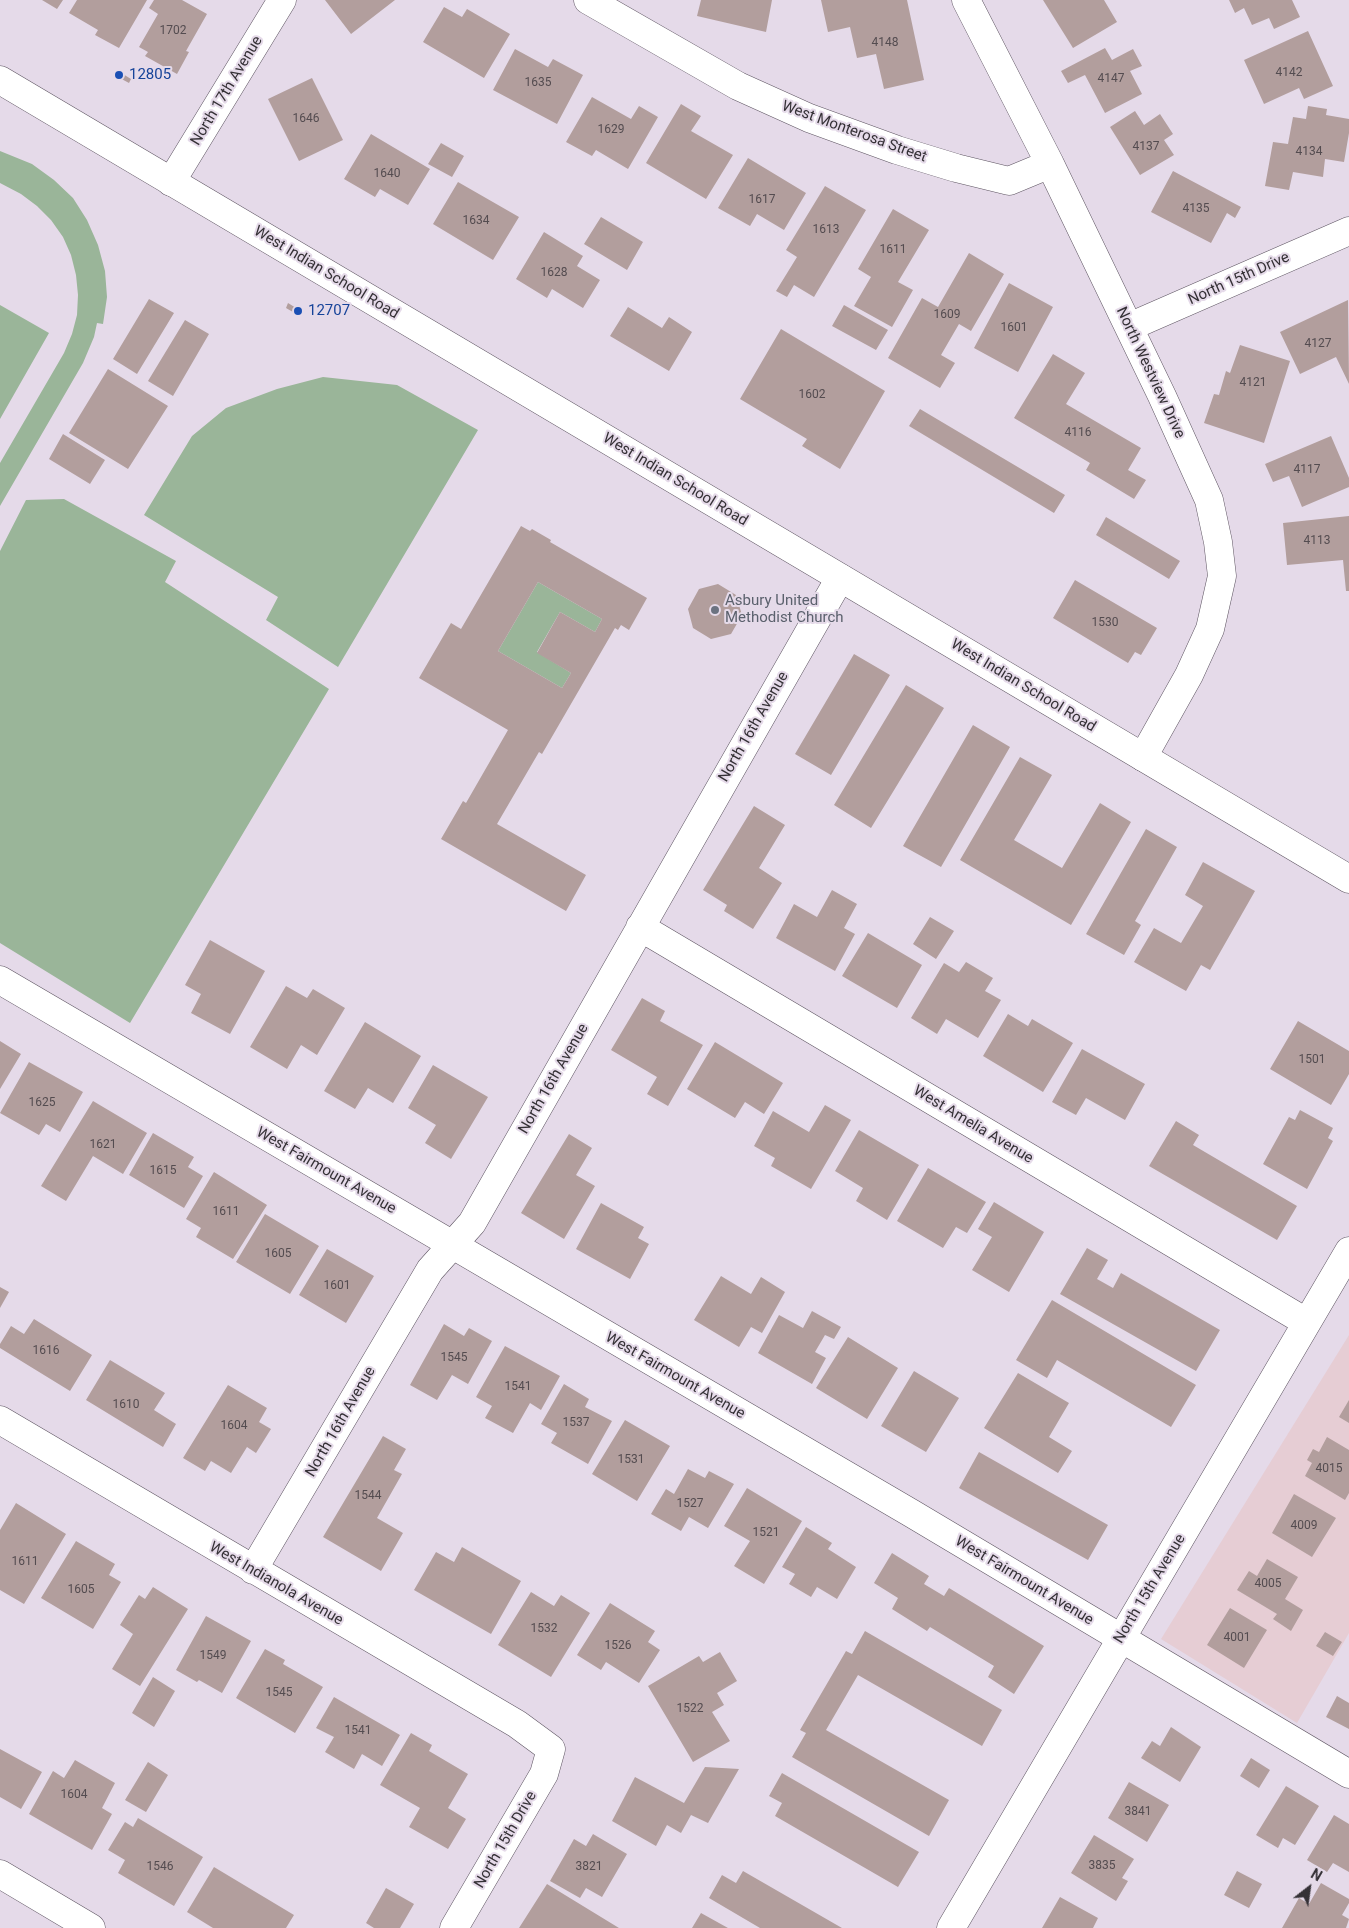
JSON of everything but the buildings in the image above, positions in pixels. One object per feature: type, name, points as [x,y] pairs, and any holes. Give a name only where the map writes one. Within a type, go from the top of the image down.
[{"type":"street","name":"North 17th Avenue","points":[[171,182],[282,0]]},
{"type":"street","name":"West Monterosa Street","points":[[588,0],[738,86],[808,118],[888,147],[956,168],[1009,181],[1050,164]]},
{"type":"street","name":"North Westview Drive","points":[[966,0],[1050,164],[1129,327],[1209,500],[1218,542],[1222,576],[1210,629],[1189,675],[1142,757]]},
{"type":"street","name":"West Indian School Road","points":[[0,80],[1349,879]]},
{"type":"street","name":"North 15th Drive","points":[[1129,327],[1349,231]]},
{"type":"street","name":"North 16th Avenue","points":[[253,1570],[430,1270],[472,1223],[840,578]]},
{"type":"street","name":"West Amelia Avenue","points":[[640,927],[1306,1322]]},
{"type":"street","name":"West Fairmount Avenue","points":[[0,980],[912,1514],[1349,1774]]},
{"type":"street","name":"North 15th Avenue","points":[[951,1928],[1349,1251]]},
{"type":"street","name":"West Indianola Avenue","points":[[0,1420],[517,1724],[550,1749]]},
{"type":"street","name":"North 15th Drive","points":[[454,1928],[544,1774],[550,1749]]},
{"type":"street","points":[[0,1874],[91,1928]]},
{"type":"shaded area","points":[[1349,1335],[1349,1633],[1297,1723],[1161,1639]]},
{"type":"green space","points":[[0,151],[32,164],[54,180],[73,198],[87,220],[98,245],[105,271],[107,297],[103,324],[97,323],[94,337],[83,363],[0,506],[0,463],[64,353],[77,315],[78,295],[71,255],[63,237],[51,220],[37,206],[21,194],[0,183]]},
{"type":"green space","points":[[0,305],[49,333],[0,419]]},
{"type":"green space","points":[[323,377],[397,385],[478,430],[338,667],[266,620],[278,597],[144,515],[192,436],[226,408],[277,389]]},
{"type":"green space","points":[[64,499],[176,561],[165,582],[329,689],[130,1023],[0,943],[0,551],[26,500]]},
{"type":"green space","points":[[538,582],[602,619],[595,632],[560,612],[537,652],[571,673],[562,688],[498,651]]},
{"type":"place","name":"12805","points":[[119,75]]},
{"type":"place","name":"12707","points":[[298,311]]},
{"type":"place","name":"Asbury United Methodist Church","points":[[715,610]]}]
